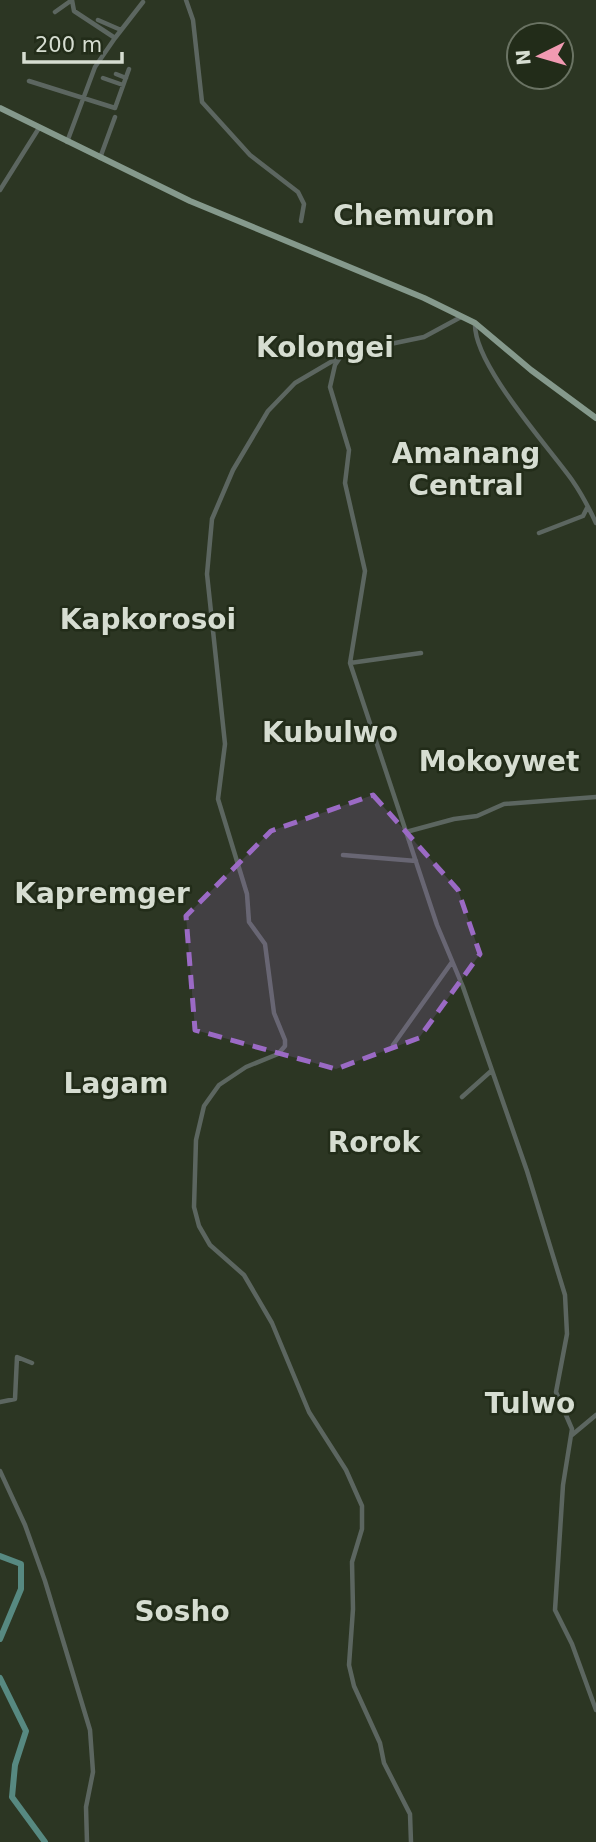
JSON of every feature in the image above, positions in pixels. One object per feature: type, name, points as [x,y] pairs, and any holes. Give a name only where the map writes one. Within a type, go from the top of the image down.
[{"type":"main road","points":[[0,108],[99,159],[231,219],[424,298],[475,323],[531,370],[596,418]]},
{"type":"street","points":[[55,12],[72,0],[74,11],[115,38]]},
{"type":"street","points":[[186,0],[193,20],[202,102],[250,155],[298,192],[304,204],[301,221]]},
{"type":"street","points":[[67,142],[95,67],[143,2]]},
{"type":"street","points":[[98,20],[121,30]]},
{"type":"street","points":[[29,81],[115,108],[130,69]]},
{"type":"street","points":[[116,74],[126,78]]},
{"type":"street","points":[[103,78],[123,85]]},
{"type":"street","points":[[99,159],[115,117]]},
{"type":"street","points":[[0,190],[39,128]]},
{"type":"street","points":[[411,1842],[410,1814],[384,1763],[380,1743],[354,1686],[349,1665],[354,1609],[352,1562],[362,1528],[362,1506],[346,1470],[309,1412],[279,1337],[248,1281],[216,1252],[199,1226],[194,1197],[197,1129],[204,1107],[219,1085],[256,1061],[278,1054],[285,1040],[274,1013],[265,944],[249,922],[247,894],[218,799],[225,744],[207,574],[212,519],[233,470],[268,411],[295,383],[341,356],[372,346],[424,337],[461,317]]},
{"type":"street","points":[[475,323],[475,336],[500,382],[573,482],[596,523]]},
{"type":"street","points":[[341,356],[335,365],[330,387],[349,450],[345,483],[365,582],[350,663],[416,861],[527,1171],[565,1294],[567,1334],[556,1392],[570,1422],[571,1435],[563,1485],[555,1610],[572,1644],[596,1710]]},
{"type":"street","points":[[539,533],[583,516],[588,507]]},
{"type":"street","points":[[350,663],[421,653]]},
{"type":"street","points":[[406,832],[454,818],[471,818],[503,804],[596,797]]},
{"type":"street","points":[[344,855],[416,861]]},
{"type":"street","points":[[393,1045],[452,962]]},
{"type":"street","points":[[462,1097],[490,1072]]},
{"type":"street","points":[[0,1402],[15,1399],[17,1357],[33,1363]]},
{"type":"street","points":[[571,1435],[596,1415]]},
{"type":"street","points":[[0,1471],[25,1525],[46,1581],[90,1730],[93,1772],[86,1807],[87,1842]]},
{"type":"highlighted area","points":[[373,795],[458,890],[480,954],[419,1038],[336,1069],[195,1030],[186,916],[271,831]]},
{"type":"waterway","points":[[0,1556],[21,1564],[21,1589],[0,1639]]},
{"type":"waterway","points":[[0,1678],[26,1731],[15,1765],[12,1797],[45,1842]]},
{"type":"district","name":"Chemuron","points":[[414,215]]},
{"type":"district","name":"Kolongei","points":[[325,347]]},
{"type":"district","name":"Amanang Central","points":[[466,469]]},
{"type":"district","name":"Kapkorosoi","points":[[148,619]]},
{"type":"district","name":"Kubulwo","points":[[330,732]]},
{"type":"district","name":"Mokoywet","points":[[499,761]]},
{"type":"district","name":"Kapremger","points":[[102,893]]},
{"type":"district","name":"Lagam","points":[[116,1083]]},
{"type":"district","name":"Rorok","points":[[374,1142]]},
{"type":"district","name":"Tulwo","points":[[530,1403]]},
{"type":"district","name":"Sosho","points":[[182,1611]]}]
